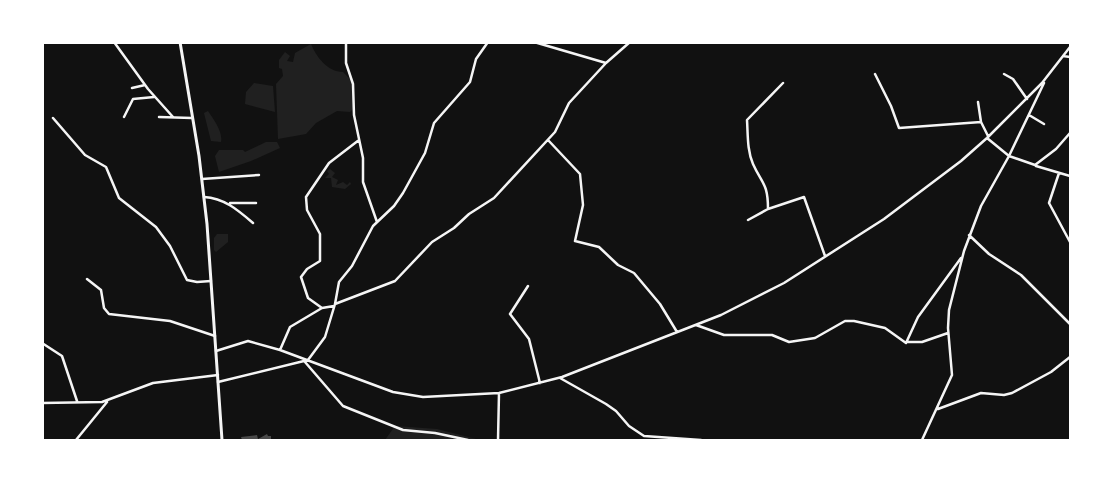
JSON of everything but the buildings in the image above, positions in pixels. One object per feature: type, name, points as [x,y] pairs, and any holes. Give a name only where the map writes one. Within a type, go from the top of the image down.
[{"type":"main road","points":[[180,42],[204,197],[212,281],[222,440]]},
{"type":"street","points":[[114,42],[154,97],[173,117]]},
{"type":"street","points":[[346,42],[346,63],[353,84],[354,115],[364,158],[363,182],[377,222]]},
{"type":"street","points":[[218,382],[306,361],[326,337],[339,282],[352,266],[363,243],[377,222],[394,206],[403,193],[425,153],[436,119],[470,82],[476,60],[488,42]]},
{"type":"street","points":[[534,42],[606,63]]},
{"type":"street","points":[[280,350],[290,327],[322,308],[334,305],[394,280],[432,242],[494,198],[548,140],[564,116],[569,103],[606,63],[630,42]]},
{"type":"street","points":[[216,351],[246,341],[280,350],[377,386],[408,395],[436,398],[499,394],[560,378],[678,333],[784,283],[911,200],[988,137],[1027,99],[1070,47]]},
{"type":"street","points":[[1063,56],[1070,57]]},
{"type":"street","points":[[875,74],[900,128],[981,122]]},
{"type":"street","points":[[1004,74],[1013,79],[1027,99]]},
{"type":"street","points":[[922,440],[952,376],[948,333],[949,310],[969,235],[981,206],[1009,156],[1045,79]]},
{"type":"street","points":[[768,208],[768,190],[749,153],[747,120],[783,83]]},
{"type":"street","points":[[132,88],[145,85]]},
{"type":"street","points":[[124,117],[133,99],[154,97]]},
{"type":"street","points":[[978,102],[981,122],[988,137],[1009,156],[1070,176]]},
{"type":"street","points":[[1029,115],[1044,124]]},
{"type":"street","points":[[53,118],[85,155],[106,167],[122,202],[156,227],[170,246],[187,280],[197,282],[212,281]]},
{"type":"street","points":[[159,118],[193,118]]},
{"type":"street","points":[[1035,165],[1056,149],[1070,133]]},
{"type":"street","points":[[322,308],[308,298],[301,277],[307,269],[320,260],[320,234],[307,210],[306,197],[330,163],[359,140]]},
{"type":"street","points":[[548,140],[580,174],[584,205],[575,241],[599,246],[618,265],[634,273],[660,304],[678,333]]},
{"type":"street","points":[[1059,173],[1049,203],[1070,242]]},
{"type":"street","points":[[202,179],[259,175]]},
{"type":"street","points":[[204,197],[216,198],[228,203],[253,222]]},
{"type":"street","points":[[748,220],[768,208],[804,197],[825,256]]},
{"type":"street","points":[[228,203],[256,203]]},
{"type":"street","points":[[969,235],[990,254],[1021,275],[1070,324]]},
{"type":"street","points":[[907,342],[918,317],[963,256]]},
{"type":"street","points":[[87,279],[101,290],[104,308],[109,314],[170,321],[215,336]]},
{"type":"street","points":[[528,286],[510,314],[529,339],[540,383]]},
{"type":"street","points":[[696,325],[724,335],[772,335],[789,342],[813,339],[845,321],[854,321],[886,328],[904,343],[922,342],[948,333]]},
{"type":"street","points":[[42,342],[55,349],[63,359],[77,401]]},
{"type":"street","points":[[938,409],[980,393],[1004,395],[1012,393],[1051,372],[1070,357]]},
{"type":"street","points":[[306,361],[343,406],[403,430],[435,433],[468,440]]},
{"type":"street","points":[[42,403],[108,400],[152,383],[218,375]]},
{"type":"street","points":[[560,378],[606,404],[644,436],[701,440]]},
{"type":"street","points":[[498,440],[499,394]]},
{"type":"street","points":[[76,440],[108,400]]},
{"type":"shaded area","points":[[311,44],[327,66],[343,72],[352,81],[353,109],[350,112],[337,111],[316,123],[306,134],[278,139],[276,84],[283,76],[282,69],[279,68],[279,60],[285,52],[290,56],[287,61],[293,62],[295,53]]},
{"type":"shaded area","points":[[254,83],[273,86],[275,112],[245,104],[246,92]]},
{"type":"shaded area","points":[[208,111],[219,130],[221,142],[211,141],[204,113]]},
{"type":"shaded area","points":[[266,142],[277,142],[280,148],[219,172],[215,156],[219,150],[243,150],[245,152]]},
{"type":"shaded area","points":[[330,169],[335,173],[332,177],[338,180],[336,185],[343,182],[347,185],[350,182],[351,184],[345,189],[332,187],[331,178],[325,178],[329,174],[327,171]]},
{"type":"shaded area","points":[[217,234],[228,234],[228,242],[216,252],[214,250],[214,238]]},
{"type":"shaded area","points":[[395,426],[437,429],[480,440],[385,440]]}]
